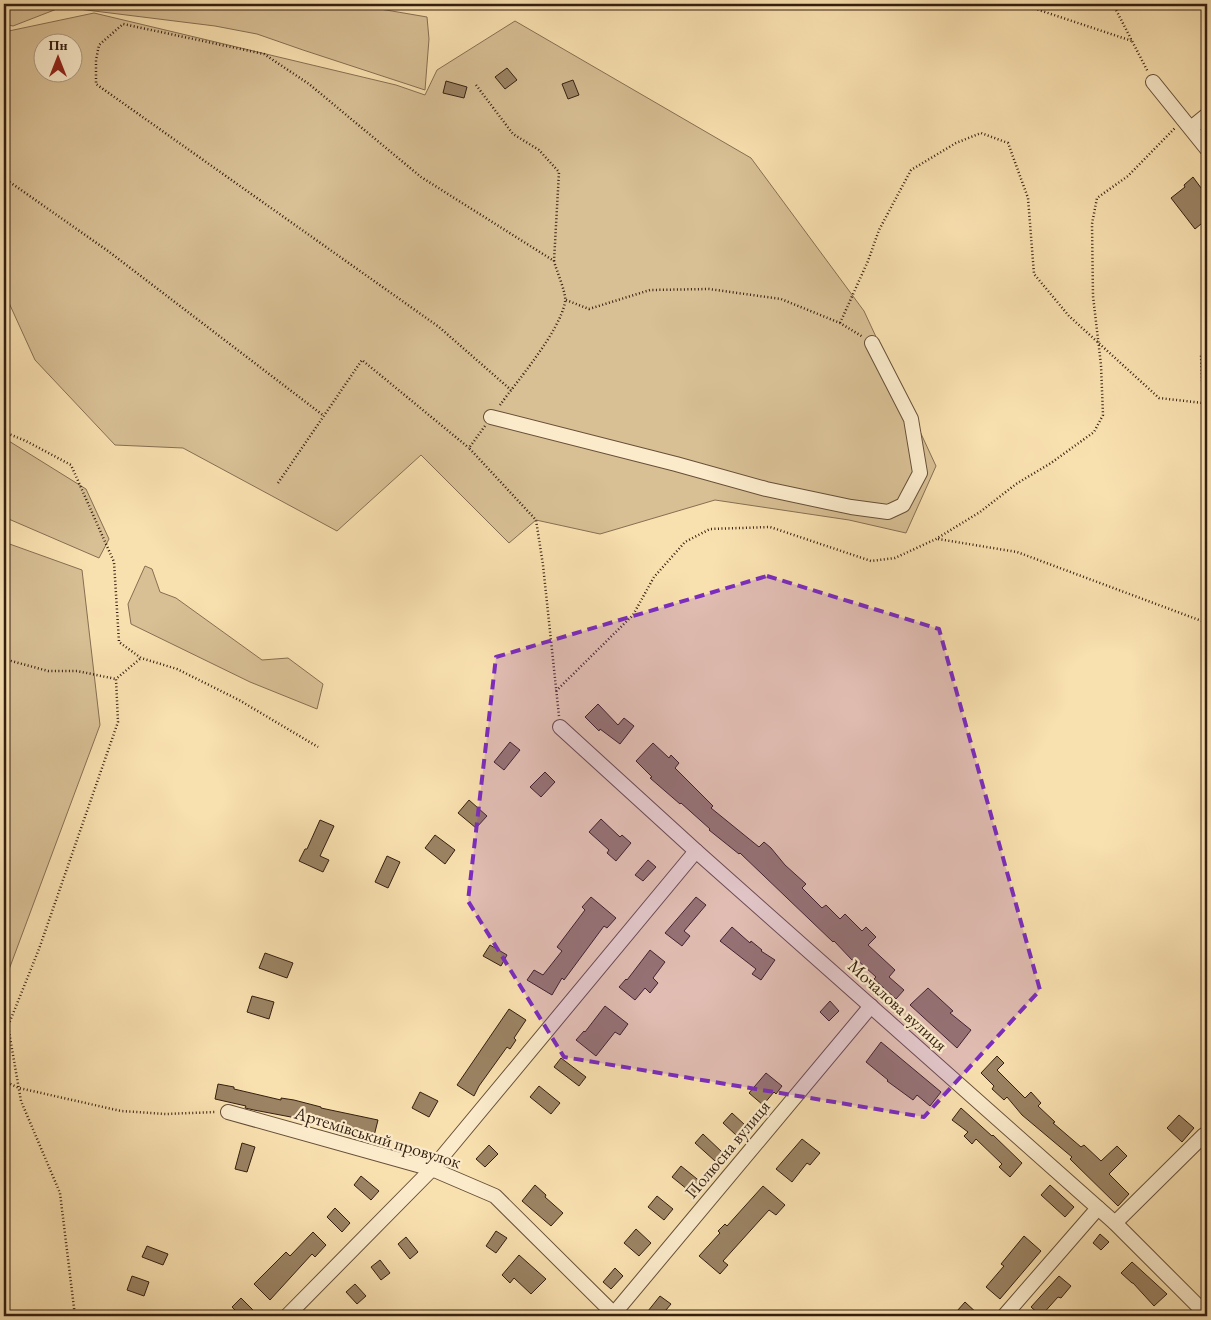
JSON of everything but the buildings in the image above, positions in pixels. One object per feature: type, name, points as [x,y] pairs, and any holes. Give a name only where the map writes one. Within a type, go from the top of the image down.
[{"type":"street","points":[[1153,82],[1207,149]]},
{"type":"street","points":[[1191,128],[1207,115]]},
{"type":"street","points":[[491,417],[766,489],[888,512],[903,505],[920,474],[911,419],[872,343]]},
{"type":"street","name":"Мочалова вулиця","points":[[560,727],[696,851],[1115,1223],[1207,1315]]},
{"type":"street","points":[[287,1316],[432,1169],[696,851]]},
{"type":"street","name":"Полюсна вулиця","points":[[614,1316],[871,1006]]},
{"type":"street","name":"Артемівський провулок","points":[[228,1112],[432,1169],[495,1196],[614,1316]]},
{"type":"street","points":[[1115,1223],[1204,1135],[1207,1136]]},
{"type":"street","points":[[1004,1316],[1098,1208]]},
{"type":"path","points":[[1021,4],[1132,41]]},
{"type":"path","points":[[1113,4],[1153,82]]},
{"type":"path","points":[[511,390],[439,327],[96,84],[96,60],[99,45],[123,24],[264,54],[310,84],[421,177],[554,261]]},
{"type":"path","points":[[469,448],[554,330],[566,300],[554,261],[559,172],[539,150],[513,134],[476,85]]},
{"type":"path","points":[[840,322],[868,261],[879,230],[911,170],[956,143],[980,133],[1008,143],[1028,198],[1034,274],[1069,316],[1159,398],[1203,403],[1201,355],[1207,350]]},
{"type":"path","points":[[4,178],[108,251],[324,416]]},
{"type":"path","points":[[566,300],[589,309],[650,290],[709,289],[781,299],[840,322],[872,343]]},
{"type":"path","points":[[278,483],[362,360],[469,448],[536,520],[543,564],[560,727]]},
{"type":"path","points":[[4,432],[26,441],[71,465],[114,562],[119,642],[141,658],[177,668],[239,700],[318,747]]},
{"type":"path","points":[[936,539],[1018,552],[1207,623]]},
{"type":"path","points":[[116,679],[141,658]]},
{"type":"path","points":[[4,659],[48,671],[77,671],[116,679]]},
{"type":"path","points":[[75,1316],[60,1194],[21,1101],[8,1026],[39,949],[118,722],[116,679]]},
{"type":"path","points":[[4,1081],[18,1088],[121,1111],[166,1114],[228,1112]]},
{"type":"highlighted area","points":[[767,576],[939,629],[1040,990],[924,1117],[564,1057],[468,901],[496,657]]},
{"type":"shaded area","points":[[4,4],[351,4],[427,17],[429,39],[425,90],[257,34],[215,26],[62,7],[13,26],[4,24]]},
{"type":"shaded area","points":[[94,13],[396,85],[425,95],[437,70],[515,21],[751,158],[864,311],[936,466],[906,533],[849,520],[715,500],[600,534],[536,520],[509,543],[421,455],[337,531],[183,448],[115,445],[35,360],[4,292],[4,32]]},
{"type":"shaded area","points":[[4,438],[86,489],[109,539],[99,558],[4,517]]},
{"type":"shaded area","points":[[4,542],[82,570],[100,725],[4,983]]},
{"type":"shaded area","points":[[145,566],[152,569],[160,592],[176,598],[262,660],[288,658],[323,684],[317,709],[250,682],[131,624],[128,604]]}]
